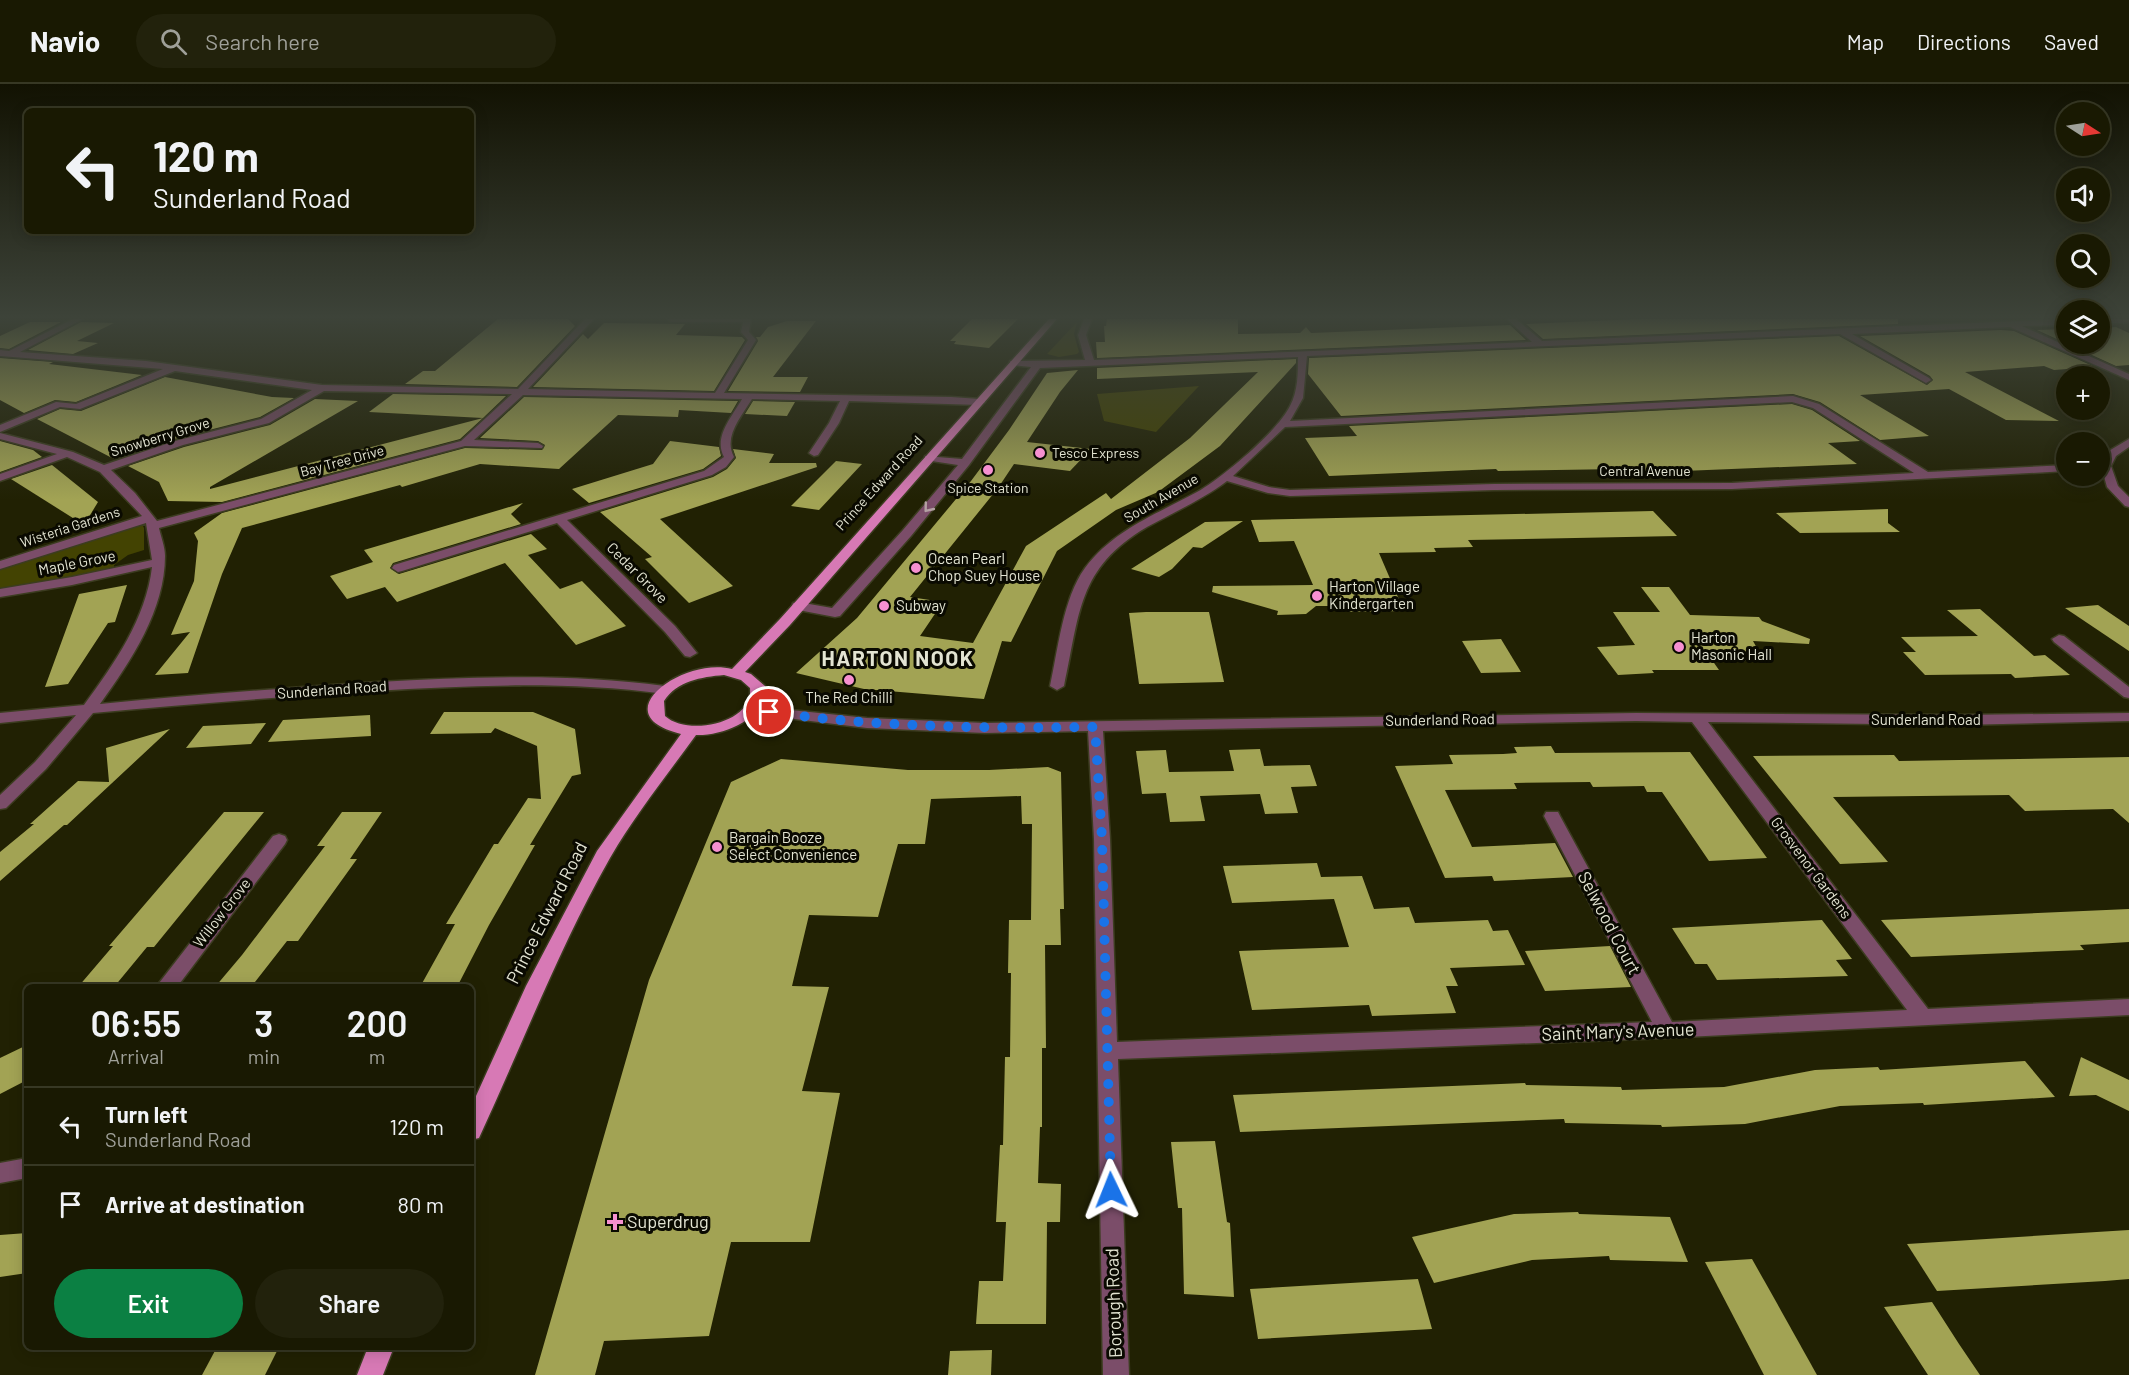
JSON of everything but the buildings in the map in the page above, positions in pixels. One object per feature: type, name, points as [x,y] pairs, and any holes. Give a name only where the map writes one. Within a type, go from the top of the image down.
[{"type":"main road","name":"Prince Edward Road","points":[[736,673],[999,379]]},
{"type":"main road","points":[[711,672],[736,673],[755,684],[759,692],[758,701],[742,719],[727,726],[691,732],[666,725],[659,718],[655,710],[657,701],[665,690],[683,679],[711,672]]},
{"type":"main road","name":"Prince Edward Road","points":[[474,1124],[536,986],[603,855],[652,782],[691,732]]},
{"type":"main road","points":[[370,1375],[380,1350]]},
{"type":"street","points":[[0,429],[58,404],[76,407],[145,379]]},
{"type":"street","points":[[261,379],[322,388],[980,402]]},
{"type":"street","name":"Bay Tree Drive","points":[[151,522],[465,443],[532,379]]},
{"type":"street","points":[[717,397],[728,379]]},
{"type":"street","points":[[798,606],[836,613],[965,463],[1027,379]]},
{"type":"street","name":"South Avenue","points":[[1058,686],[1080,593],[1089,572],[1106,552],[1128,534],[1204,492],[1224,477],[1292,412],[1297,402],[1301,379]]},
{"type":"street","name":"Snowberry Grove","points":[[103,469],[179,443],[265,421],[322,388]]},
{"type":"street","points":[[398,568],[708,473],[722,465],[729,457],[724,448],[724,440],[748,397]]},
{"type":"street","points":[[814,453],[834,423],[846,398]]},
{"type":"street","points":[[1281,424],[1793,399],[1816,406],[1926,476]]},
{"type":"street","points":[[0,436],[66,454],[103,469],[151,522],[159,562],[152,603],[129,652],[46,761],[0,804]]},
{"type":"street","points":[[2110,456],[2129,442]]},
{"type":"street","points":[[465,443],[538,446]]},
{"type":"street","points":[[0,478],[66,454]]},
{"type":"street","points":[[929,458],[965,463]]},
{"type":"street","name":"Central Avenue","points":[[1224,477],[1268,490],[1290,493],[1494,487],[1732,486],[2056,469]]},
{"type":"street","points":[[2110,482],[2129,504]]},
{"type":"street","name":"Cedar Grove","points":[[559,518],[670,629],[690,653]]},
{"type":"street","name":"Wisteria Gardens","points":[[0,565],[151,522]]},
{"type":"street","name":"Maple Grove","points":[[0,593],[72,581],[159,562]]},
{"type":"street","points":[[2059,639],[2129,694]]},
{"type":"street","name":"Sunderland Road","points":[[0,718],[333,689],[483,682],[539,680],[614,682],[665,690]]},
{"type":"street","name":"Sunderland Road","points":[[752,710],[867,723],[985,728],[1501,718],[1960,720],[2129,717]]},
{"type":"street","name":"Grosvenor Gardens","points":[[1697,718],[1924,1018]]},
{"type":"street","name":"Borough Road","points":[[1095,727],[1102,839],[1116,1375]]},
{"type":"street","name":"Selwood Court","points":[[1552,816],[1666,1030]]},
{"type":"street","name":"Willow Grove","points":[[168,984],[279,840]]},
{"type":"street","name":"Saint Mary's Avenue","points":[[1106,1051],[1666,1030],[2129,1007]]},
{"type":"street","points":[[0,1173],[24,1168]]},
{"type":"shaded area","points":[[1199,386],[1156,432],[1104,421],[1097,394]]},
{"type":"shaded area","points":[[142,524],[144,550],[128,555],[114,565],[114,569],[0,589],[0,568]]},
{"type":"place","name":"Tesco Express","points":[[1040,453]]},
{"type":"place","name":"Spice Station","points":[[988,470]]},
{"type":"place","name":"Ocean Pearl Chop Suey House","points":[[916,568]]},
{"type":"place","name":"Harton Village Kindergarten","points":[[1317,596]]},
{"type":"place","name":"Subway","points":[[884,606]]},
{"type":"place","name":"Harton Masonic Hall","points":[[1679,647]]},
{"type":"place","name":"The Red Chilli","points":[[849,680]]},
{"type":"place","name":"Bargain Booze Select Convenience","points":[[717,847]]},
{"type":"place","name":"Superdrug","points":[[615,1222]]},
{"type":"district","name":"HARTON NOOK","points":[[898,659]]},
{"type":"route","points":[[769,712],[867,723],[985,728],[1095,727],[1102,839],[1111,1190]]}]
